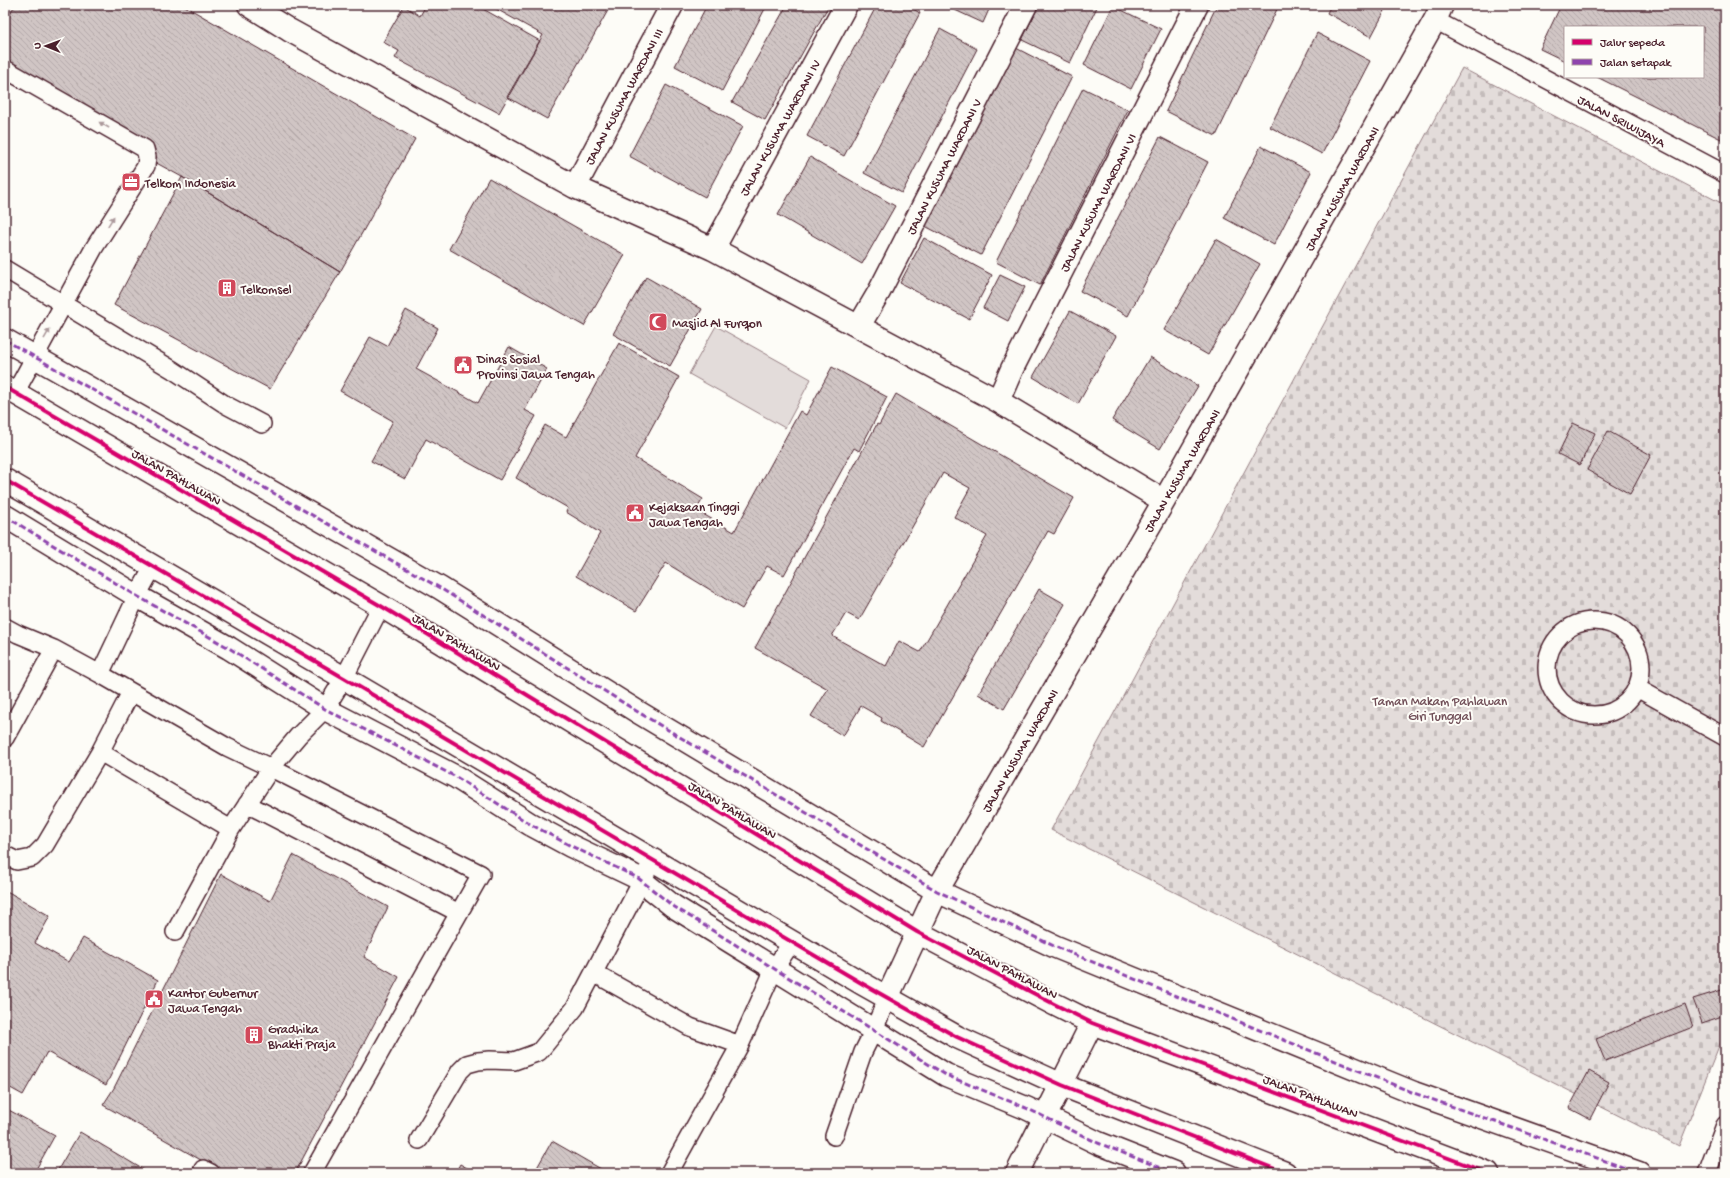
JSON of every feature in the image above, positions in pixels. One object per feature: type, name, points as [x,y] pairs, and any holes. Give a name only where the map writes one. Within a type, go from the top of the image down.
[{"type":"street","points":[[249,5],[289,30],[575,187],[713,249],[998,401],[1164,501]]},
{"type":"street","name":"JALAN KUSUMA WARDANI III","points":[[575,187],[672,5]]},
{"type":"street","name":"JALAN KUSUMA WARDANI IV","points":[[713,249],[846,5]]},
{"type":"street","name":"JALAN KUSUMA WARDANI V","points":[[859,326],[879,292],[1026,5]]},
{"type":"street","name":"JALAN KUSUMA WARDANI VI","points":[[998,401],[1012,369],[1193,6]]},
{"type":"street","name":"JALAN KUSUMA WARDANI","points":[[917,932],[937,890],[1164,501],[1439,12]]},
{"type":"street","points":[[5,340],[440,588],[638,712],[937,890],[1056,946],[1414,1093],[1639,1173]]},
{"type":"street","name":"JALAN PAHLAWAN","points":[[10,390],[381,606],[917,932],[1092,1022],[1488,1173]]},
{"type":"street","points":[[5,480],[887,998],[957,1037],[1062,1085],[1285,1173]]},
{"type":"street","points":[[5,516],[136,596],[228,648],[325,709],[456,777],[551,835],[642,882],[672,906],[946,1075],[1045,1117],[1098,1143],[1174,1173]]},
{"type":"street","points":[[887,998],[917,932]]},
{"type":"street","points":[[1017,1173],[1092,1022]]},
{"type":"lane","name":"JALAN SRIWIJAYA","points":[[1439,12],[1725,174]]},
{"type":"lane","points":[[5,69],[145,149],[147,157],[146,166],[94,248],[35,358],[10,390]]},
{"type":"lane","points":[[5,269],[173,370],[226,405],[262,424]]},
{"type":"lane","points":[[100,674],[136,596],[153,567]]},
{"type":"lane","points":[[175,932],[231,829],[271,768],[298,736],[325,709],[344,678],[381,606]]},
{"type":"lane","points":[[1596,620],[1610,623],[1624,631],[1634,643],[1641,657],[1641,673],[1637,688],[1628,701],[1615,710],[1600,715],[1585,715],[1570,709],[1558,699],[1550,685],[1546,670],[1548,654],[1555,640],[1566,629],[1580,622],[1596,620]]},
{"type":"lane","points":[[5,627],[54,649],[227,747],[481,874],[312,1173]]},
{"type":"lane","points":[[5,738],[54,649]]},
{"type":"lane","points":[[1637,688],[1725,737]]},
{"type":"lane","points":[[5,855],[17,861],[32,858],[45,845],[100,752],[132,692]]},
{"type":"lane","points":[[100,752],[231,829]]},
{"type":"lane","points":[[247,804],[459,913]]},
{"type":"lane","points":[[419,1140],[460,1071],[467,1064],[490,1060],[514,1061],[539,1052],[575,1008],[653,860]]},
{"type":"lane","points":[[669,1173],[740,1044],[774,969],[792,942]]},
{"type":"lane","points":[[594,974],[690,1027],[740,1044]]},
{"type":"lane","points":[[834,1136],[863,1052],[887,998]]},
{"type":"lane","points":[[1707,1173],[1725,1125]]},
{"type":"green space","name":"Taman Makam Pahlawan Giri Tunggal","points":[[1462,68],[1725,205],[1725,1031],[1679,1146],[1051,830]]},
{"type":"green space","points":[[716,326],[811,379],[785,428],[689,374]]},
{"type":"building","points":[[15,5],[183,5],[415,139],[340,272],[182,177],[5,80],[5,22]]},
{"type":"building","points":[[426,5],[476,5],[540,41],[499,113],[395,58],[399,51],[383,42],[404,6],[420,16]]},
{"type":"building","points":[[489,5],[611,5],[547,119],[507,97],[543,35]]},
{"type":"building","points":[[707,5],[767,5],[722,91],[675,66]]},
{"type":"building","points":[[787,5],[829,5],[765,120],[732,102]]},
{"type":"building","points":[[877,5],[906,5],[920,13],[844,156],[807,136]]},
{"type":"building","points":[[944,5],[991,5],[983,23]]},
{"type":"building","points":[[1039,5],[1098,5],[1070,63],[1022,40]]},
{"type":"building","points":[[1217,5],[1279,5],[1216,136],[1166,111]]},
{"type":"building","points":[[1331,5],[1388,5],[1371,37],[1327,13]]},
{"type":"building","points":[[1561,5],[1725,5],[1725,141],[1599,78],[1704,78],[1704,26],[1564,26],[1564,61],[1540,49]]},
{"type":"building","points":[[1113,6],[1161,29],[1131,89],[1084,65]]},
{"type":"building","points":[[940,29],[977,49],[902,193],[864,173]]},
{"type":"building","points":[[1317,33],[1370,61],[1322,154],[1270,127]]},
{"type":"building","points":[[1016,48],[1072,77],[981,255],[925,226]]},
{"type":"building","points":[[666,85],[743,126],[705,197],[629,156]]},
{"type":"building","points":[[1083,88],[1128,110],[1040,285],[996,262]]},
{"type":"building","points":[[1160,137],[1208,162],[1128,316],[1080,291]]},
{"type":"building","points":[[1261,146],[1311,172],[1274,245],[1224,218]]},
{"type":"building","points":[[810,157],[895,206],[862,264],[778,215]]},
{"type":"building","name":"Telkomsel","points":[[182,177],[340,272],[270,389],[114,305]]},
{"type":"building","points":[[489,178],[625,255],[584,326],[449,249]]},
{"type":"building","points":[[924,238],[992,275],[969,319],[900,283]]},
{"type":"building","points":[[1216,239],[1260,264],[1208,355],[1164,330]]},
{"type":"building","points":[[1000,275],[1025,287],[1008,321],[983,308]]},
{"type":"building","name":"Masjid Al Furqon","points":[[646,277],[702,309],[670,366],[613,334]]},
{"type":"building","points":[[406,310],[438,328],[416,369],[478,403],[509,347],[547,369],[525,410],[536,416],[500,480],[426,439],[405,479],[371,461],[393,421],[340,391],[370,337],[387,346]]},
{"type":"building","points":[[1070,311],[1116,336],[1078,404],[1033,377]]},
{"type":"building","points":[[619,343],[679,377],[635,458],[703,499],[696,510],[734,532],[800,411],[806,415],[832,367],[887,397],[859,451],[854,448],[784,575],[767,566],[742,609],[666,563],[636,611],[576,576],[600,533],[566,512],[568,508],[516,478],[545,425],[566,437]]},
{"type":"building","points":[[1150,357],[1198,386],[1160,449],[1112,420]]},
{"type":"building","points":[[896,394],[1074,498],[1054,534],[1048,531],[924,747],[881,721],[882,718],[861,706],[843,736],[811,716],[828,689],[755,648],[877,424],[879,425]],"holes":[[[943,473],[970,488],[954,517],[987,536],[920,652],[899,641],[886,666],[832,636],[846,613],[859,620]]]},
{"type":"building","points":[[1573,423],[1595,433],[1580,465],[1558,454]]},
{"type":"building","points":[[1608,431],[1651,455],[1630,494],[1587,470]]},
{"type":"building","points":[[1039,589],[1065,604],[1004,709],[978,694]]},
{"type":"building","name":"Gradhika Bhakti Praja","points":[[293,855],[388,907],[364,957],[399,977],[295,1173],[224,1173],[103,1105],[114,1088],[221,874],[270,901]]},
{"type":"building","points":[[5,890],[50,916],[35,943],[69,962],[83,938],[158,980],[106,1085],[47,1052],[23,1095],[5,1085]]},
{"type":"building","points":[[1725,989],[1725,1015],[1702,1023],[1693,999]]},
{"type":"building","points":[[1685,1004],[1693,1027],[1605,1061],[1596,1039]]},
{"type":"building","points":[[1589,1071],[1609,1082],[1590,1119],[1569,1108]]},
{"type":"building","points":[[5,1108],[55,1135],[34,1173],[5,1173]]},
{"type":"building","points":[[80,1132],[149,1173],[56,1173]]},
{"type":"building","points":[[552,1141],[608,1173],[534,1173]]},
{"type":"building","points":[[460,1164],[476,1173],[455,1173]]},
{"type":"marked path","points":[[5,340],[440,588],[638,712],[937,891],[1056,947],[1414,1093],[1639,1173]]},
{"type":"marked path","points":[[5,516],[137,596],[229,648],[325,709],[456,777],[530,824],[571,846],[638,878],[673,906],[946,1075],[1026,1108],[1098,1143],[1174,1173]]},
{"type":"cycle path","points":[[5,387],[381,606],[917,932],[1092,1023],[1488,1173]]},
{"type":"cycle path","points":[[5,480],[863,984],[957,1037],[1062,1085],[1285,1173]]},
{"type":"place","name":"Telkom Indonesia","points":[[131,182]]},
{"type":"place","name":"Telkomsel","points":[[227,288]]},
{"type":"place","name":"Masjid Al Furqon","points":[[658,322]]},
{"type":"place","name":"Dinas Sosial Provinsi Jawa Tengah","points":[[463,365]]},
{"type":"place","name":"Kejaksaan Tinggi Jawa Tengah","points":[[635,513]]},
{"type":"place","name":"Kantor Gubernur Jawa Tengah","points":[[154,999]]},
{"type":"place","name":"Gradhika Bhakti Praja","points":[[254,1035]]}]
